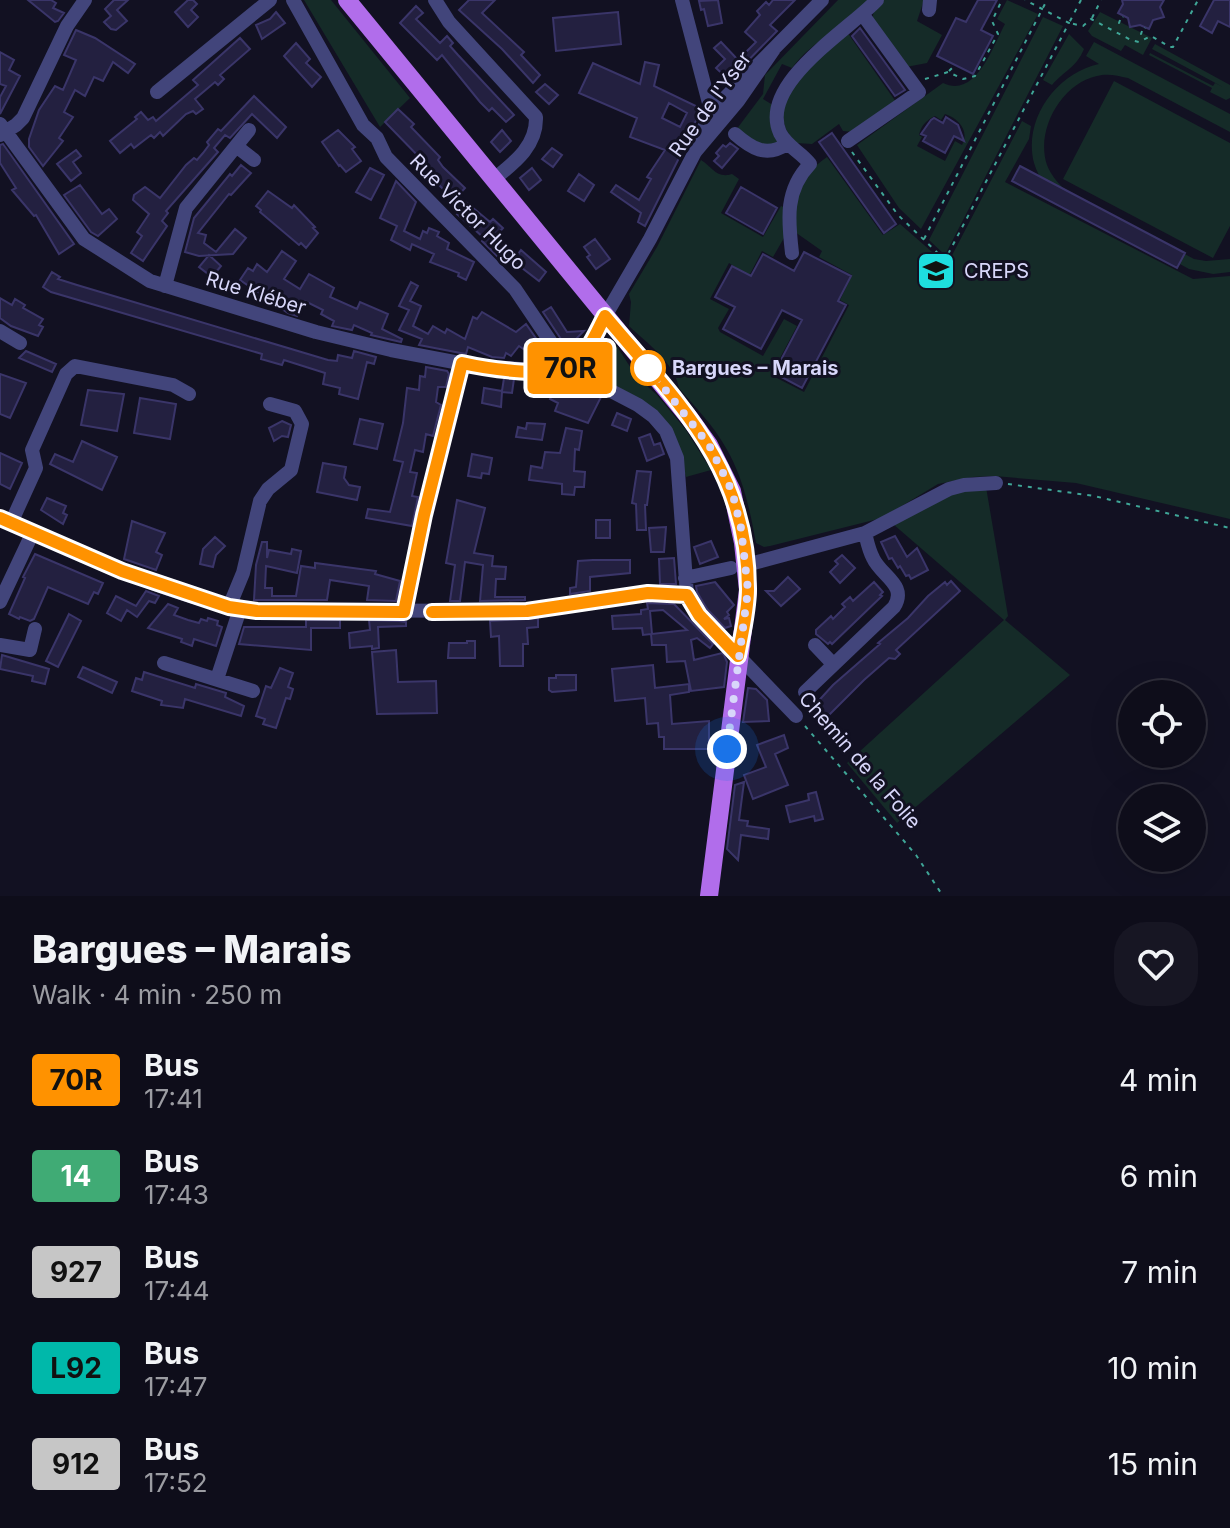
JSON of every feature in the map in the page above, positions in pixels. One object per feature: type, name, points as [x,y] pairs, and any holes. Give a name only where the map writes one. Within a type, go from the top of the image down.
[{"type":"main road","points":[[347,0],[709,445],[735,503],[738,566],[747,598],[709,896]]},
{"type":"street","points":[[157,92],[270,0]]},
{"type":"street","name":"Rue Victor Hugo","points":[[293,0],[363,125],[377,138],[386,157],[515,289],[569,369]]},
{"type":"street","points":[[435,0],[449,22],[536,117],[535,128],[524,153],[494,179]]},
{"type":"street","points":[[682,0],[716,118]]},
{"type":"street","name":"Rue de l'Yser","points":[[569,369],[579,361],[680,183],[689,150],[716,118],[738,101],[774,49],[822,0]]},
{"type":"street","points":[[792,253],[789,206],[799,175],[810,164],[803,154],[787,144],[779,130],[778,116],[784,93],[798,70],[811,57],[877,0]]},
{"type":"street","points":[[2,130],[23,118],[81,1]]},
{"type":"street","points":[[848,141],[919,92],[863,15]]},
{"type":"street","name":"Rue Kléber","points":[[2,130],[84,239],[140,276],[316,332],[462,363],[551,372],[569,369]]},
{"type":"street","points":[[165,286],[186,208],[249,130]]},
{"type":"street","points":[[735,134],[752,149],[770,150],[787,144]]},
{"type":"street","points":[[236,146],[254,160]]},
{"type":"street","points":[[0,331],[20,343]]},
{"type":"street","points":[[404,612],[424,515],[462,363]]},
{"type":"street","points":[[189,394],[173,385],[75,366],[66,374],[32,450],[36,468],[6,521],[122,571],[234,608],[527,611],[648,593],[687,595],[677,458],[666,431],[638,405],[569,369]]},
{"type":"street","points":[[217,679],[260,501],[268,489],[291,470],[302,424],[295,411],[270,404]]},
{"type":"street","points":[[685,578],[865,533],[941,492],[964,485],[996,483]]},
{"type":"street","points":[[0,602],[33,532]]},
{"type":"street","points":[[805,692],[894,607],[899,598],[898,589],[874,561],[865,533]]},
{"type":"street","name":"Chemin de la Folie","points":[[687,595],[699,615],[796,716]]},
{"type":"street","points":[[0,645],[30,650],[35,629]]},
{"type":"street","points":[[815,645],[833,664]]},
{"type":"street","points":[[164,663],[253,691]]},
{"type":"path","points":[[948,72],[963,79],[975,76],[998,34],[992,21],[1002,0]]},
{"type":"path","points":[[1025,0],[1069,23],[1083,26],[1091,19],[1101,0]]},
{"type":"path","points":[[924,240],[1047,0]]},
{"type":"path","points":[[848,141],[849,147],[898,215],[945,260],[1081,0]]},
{"type":"path","points":[[1091,19],[1131,40],[1139,42],[1151,36],[1173,47],[1198,0]]},
{"type":"path","points":[[1120,20],[1119,23],[1123,17]]},
{"type":"path","points":[[912,83],[948,72],[955,65]]},
{"type":"path","points":[[996,483],[1094,496],[1230,528]]},
{"type":"path","name":"Chemin de la Folie","points":[[796,716],[916,855],[943,896]]},
{"type":"green space","points":[[304,0],[331,0],[410,98],[380,127]]},
{"type":"green space","points":[[838,0],[872,0],[810,49],[792,68],[782,64],[763,99],[776,107],[781,143],[766,147],[736,130],[763,94],[765,75]]},
{"type":"green space","points":[[883,0],[924,0],[917,21],[942,35],[927,63],[906,67],[872,20],[874,10]]},
{"type":"green space","points":[[1007,0],[1038,14],[921,229],[899,208],[857,145],[943,83],[955,86],[965,84],[974,77],[989,57],[1005,24],[997,19]],"holes":[[[945,114],[958,122],[965,135],[962,145],[955,141],[945,161],[917,146],[922,137],[920,132],[927,121],[935,116],[941,120]]]},
{"type":"green space","points":[[1100,12],[1152,38],[1143,55],[1125,45],[1121,51],[1092,36],[1088,31]]},
{"type":"green space","points":[[1043,17],[1063,26],[945,255],[929,240]]},
{"type":"green space","points":[[847,32],[896,102],[854,132],[843,131],[839,124],[812,144],[796,143],[786,128],[783,112],[787,97],[808,68]]},
{"type":"green space","points":[[1069,34],[1084,49],[1074,65],[1052,85],[1043,80]]},
{"type":"green space","points":[[1094,42],[1230,114],[1230,132],[1128,78],[1097,76],[1073,88],[1054,110],[1048,123],[1044,151],[1051,172],[1065,190],[1194,259],[1230,259],[1230,272],[1213,274],[1189,269],[1050,193],[1042,181],[1033,159],[1034,127],[1040,112],[1058,87],[1084,69],[1099,64],[1086,56]]},
{"type":"green space","points":[[1155,44],[1230,85],[1230,98],[1226,100],[1210,92],[1212,88],[1149,55],[1213,86],[1215,83],[1223,87],[1152,49]]},
{"type":"green space","points":[[1114,81],[1230,143],[1230,226],[1213,258],[1063,179]]},
{"type":"green space","points":[[1022,121],[1031,126],[1029,139],[1005,182],[1193,279],[1230,276],[1230,519],[1076,483],[973,477],[938,484],[882,518],[770,546],[756,543],[741,482],[726,448],[679,388],[666,362],[629,326],[629,294],[657,247],[701,160],[718,174],[732,174],[739,179],[721,213],[763,237],[781,206],[786,208],[788,231],[773,257],[762,251],[749,276],[729,263],[710,299],[729,309],[718,328],[720,332],[763,356],[784,319],[797,326],[771,375],[804,392],[849,305],[840,300],[852,275],[819,257],[822,251],[795,232],[795,197],[801,181],[827,157],[883,235],[900,224],[947,265]]},
{"type":"green space","points":[[600,343],[616,345],[636,376],[657,395],[686,430],[711,470],[686,477],[675,438],[661,415],[651,406],[603,380],[596,351]]},
{"type":"green space","points":[[986,487],[1008,616],[1005,620],[1070,675],[897,823],[847,763],[1004,620],[893,524],[934,498]]},
{"type":"building","points":[[28,0],[51,0],[56,3],[53,8],[64,13],[55,22]]},
{"type":"building","points":[[114,0],[128,0],[117,10],[127,21],[116,30],[104,22],[111,16],[105,9]]},
{"type":"building","points":[[188,0],[197,4],[191,10],[198,17],[188,27],[175,12]]},
{"type":"building","points":[[469,0],[495,0],[482,13],[524,52],[521,55],[540,75],[533,83],[502,49],[459,10]]},
{"type":"building","points":[[718,0],[722,23],[708,26],[699,1]]},
{"type":"building","points":[[773,0],[795,0],[770,25],[777,31],[729,80],[716,68],[725,59],[714,48],[721,42],[738,60],[756,42],[745,32],[760,15],[757,11]]},
{"type":"building","points":[[978,0],[997,0],[981,30],[993,36],[973,74],[937,56],[956,18],[966,22]]},
{"type":"building","points":[[1122,0],[1164,0],[1160,7],[1164,17],[1153,20],[1149,29],[1140,25],[1130,27],[1128,18],[1118,13]]},
{"type":"building","points":[[1214,0],[1230,0],[1230,27],[1218,21],[1212,33],[1200,26]]},
{"type":"building","points":[[416,6],[423,13],[416,19],[440,43],[447,36],[453,43],[450,46],[514,115],[506,122],[492,108],[489,111],[480,102],[442,55],[437,60],[400,23]]},
{"type":"building","points":[[276,12],[285,23],[262,39],[256,25],[270,19]]},
{"type":"building","points":[[618,12],[621,44],[556,51],[553,18]]},
{"type":"building","points":[[860,28],[905,90],[895,96],[852,36]]},
{"type":"building","points":[[76,30],[95,38],[135,64],[128,73],[113,62],[103,81],[94,77],[85,96],[75,90],[64,112],[73,117],[59,138],[63,141],[43,166],[29,147],[29,139],[39,110],[55,86],[63,90],[76,60],[64,55]]},
{"type":"building","points":[[240,38],[250,49],[220,75],[224,79],[218,85],[215,82],[195,99],[203,109],[196,114],[193,111],[186,114],[163,136],[160,132],[154,138],[151,135],[134,148],[131,144],[120,153],[110,141],[137,119],[135,117],[141,112],[148,120],[153,117],[156,121],[198,85],[193,80]]},
{"type":"building","points":[[296,43],[310,59],[306,63],[321,77],[312,87],[284,56]]},
{"type":"building","points":[[0,52],[14,60],[9,70],[20,76],[0,114],[0,97],[6,86],[0,84]]},
{"type":"building","points":[[645,62],[659,65],[654,86],[700,108],[702,112],[683,140],[683,150],[645,226],[638,222],[641,213],[611,192],[616,185],[639,200],[651,179],[647,177],[665,150],[630,137],[637,118],[579,93],[593,63],[640,84]],"holes":[[[669,103],[687,113],[680,127],[662,118]]]},
{"type":"building","points":[[545,84],[558,95],[549,104],[536,92]]},
{"type":"building","points":[[254,96],[286,127],[277,138],[252,114],[230,138],[225,135],[214,148],[218,152],[166,211],[168,213],[162,221],[167,226],[143,261],[131,253],[142,236],[137,232],[149,214],[133,200],[134,195],[145,187],[160,198],[186,165],[203,153],[209,145],[207,142],[218,129],[221,131]]},
{"type":"building","points":[[398,109],[440,157],[438,160],[443,167],[465,188],[456,198],[450,196],[420,166],[424,162],[385,122]]},
{"type":"building","points":[[946,117],[958,125],[964,141],[954,136],[945,153],[923,141],[926,136],[921,134],[931,120],[934,118],[943,123]]},
{"type":"building","points":[[338,130],[355,147],[352,149],[361,161],[346,172],[322,142]]},
{"type":"building","points":[[502,130],[511,141],[500,152],[491,142]]},
{"type":"building","points":[[832,133],[896,224],[884,233],[819,142]]},
{"type":"building","points":[[730,143],[738,149],[722,168],[714,161],[719,156],[716,153],[723,145],[726,147]]},
{"type":"building","points":[[3,144],[74,244],[59,254],[36,215],[12,190],[16,188],[0,163],[0,145]]},
{"type":"building","points":[[552,148],[562,155],[553,167],[542,159]]},
{"type":"building","points":[[76,150],[81,156],[73,162],[81,173],[71,181],[57,164]]},
{"type":"building","points":[[241,165],[251,173],[229,194],[198,233],[206,235],[204,243],[216,252],[235,229],[246,238],[233,254],[199,256],[185,252],[194,218]]},
{"type":"building","points":[[1020,166],[1185,253],[1177,268],[1012,181]]},
{"type":"building","points":[[370,168],[384,175],[371,200],[356,192]]},
{"type":"building","points":[[532,168],[541,180],[529,190],[520,178]]},
{"type":"building","points":[[579,174],[594,185],[584,201],[568,191]]},
{"type":"building","points":[[396,181],[416,202],[404,231],[420,239],[423,231],[427,233],[429,228],[439,232],[437,236],[449,243],[447,249],[474,262],[466,280],[458,276],[459,273],[430,262],[434,254],[412,244],[410,250],[391,240],[397,226],[380,218]]},
{"type":"building","points":[[80,185],[102,214],[109,209],[117,219],[98,236],[91,232],[64,195]]},
{"type":"building","points":[[741,187],[777,208],[763,234],[726,213]]},
{"type":"building","points":[[268,191],[292,208],[294,205],[315,227],[318,233],[306,248],[256,206]]},
{"type":"building","points":[[466,202],[490,222],[493,219],[503,228],[495,237],[499,241],[496,244],[509,256],[503,262],[482,241],[484,238],[457,214]]},
{"type":"building","points":[[595,239],[610,259],[596,269],[584,247]]},
{"type":"building","points":[[521,250],[546,272],[539,281],[513,261]]},
{"type":"building","points":[[282,251],[296,261],[284,279],[300,289],[309,274],[334,288],[330,297],[357,309],[360,302],[388,314],[382,329],[402,339],[401,342],[371,335],[354,325],[352,330],[332,326],[334,321],[321,314],[323,310],[305,301],[297,316],[288,313],[240,280],[248,268],[253,271],[257,264],[267,272]]},
{"type":"building","points":[[804,252],[851,276],[838,301],[846,305],[802,388],[774,373],[802,320],[782,310],[761,349],[723,329],[735,307],[715,297],[732,266],[751,276],[763,254],[794,271]]},
{"type":"building","points":[[209,255],[221,266],[212,277],[199,267]]},
{"type":"building","points":[[52,272],[60,277],[58,279],[328,360],[337,361],[338,355],[352,358],[354,351],[376,357],[374,364],[367,362],[358,399],[339,394],[340,388],[323,384],[325,373],[284,360],[282,365],[261,359],[262,354],[51,292],[43,287]]},
{"type":"building","points":[[411,282],[418,286],[410,301],[421,306],[413,326],[428,334],[433,326],[445,333],[447,329],[465,339],[473,317],[477,319],[482,312],[516,332],[526,324],[549,361],[531,360],[532,355],[519,346],[511,356],[506,353],[504,358],[492,357],[468,347],[466,354],[419,345],[422,339],[399,330],[409,310],[399,306]]},
{"type":"building","points":[[0,298],[12,305],[15,299],[25,305],[23,308],[43,319],[38,336],[11,326],[0,318]]},
{"type":"building","points":[[551,307],[567,332],[584,331],[567,348],[543,312]]},
{"type":"building","points":[[26,351],[56,364],[52,372],[19,358]]},
{"type":"building","points":[[426,367],[449,374],[446,387],[438,387],[436,402],[441,405],[433,436],[426,434],[423,452],[415,450],[410,472],[417,473],[412,496],[418,497],[412,526],[366,518],[368,509],[390,512],[403,462],[394,460],[407,388],[419,390],[420,376],[425,377]]},
{"type":"building","points":[[0,374],[26,383],[10,418],[0,414]]},
{"type":"building","points":[[504,378],[514,379],[512,393],[502,392],[501,407],[482,403],[484,388],[502,391]]},
{"type":"building","points":[[568,380],[601,397],[588,423],[555,411],[558,403],[550,399],[558,382]]},
{"type":"building","points":[[88,390],[124,394],[117,431],[81,425]]},
{"type":"building","points":[[140,398],[176,404],[170,439],[134,433]]},
{"type":"building","points":[[617,413],[631,419],[627,431],[612,425]]},
{"type":"building","points":[[360,419],[383,424],[377,449],[354,444]]},
{"type":"building","points":[[282,421],[291,425],[288,437],[282,436],[274,441],[269,428]]},
{"type":"building","points":[[527,423],[545,424],[542,440],[516,437],[518,427],[526,429]]},
{"type":"building","points":[[566,428],[582,431],[579,450],[575,449],[574,471],[585,472],[584,487],[575,487],[574,495],[562,494],[562,484],[529,480],[531,466],[542,468],[545,452],[560,453]]},
{"type":"building","points":[[650,434],[654,445],[660,443],[664,454],[647,461],[639,438]]},
{"type":"building","points":[[82,441],[117,457],[102,490],[50,464],[55,454],[73,462]]},
{"type":"building","points":[[0,453],[22,463],[10,489],[0,484]]},
{"type":"building","points":[[472,454],[492,458],[489,474],[482,473],[481,478],[468,476]]},
{"type":"building","points":[[323,463],[346,467],[344,478],[349,485],[360,487],[357,500],[317,492]]},
{"type":"building","points":[[637,471],[651,472],[645,505],[646,530],[637,530],[636,504],[632,503]]},
{"type":"building","points":[[47,498],[66,506],[63,513],[67,515],[63,524],[41,510]]},
{"type":"building","points":[[457,500],[485,508],[474,553],[493,556],[492,566],[506,567],[505,579],[496,579],[495,597],[525,597],[525,600],[480,601],[483,565],[465,562],[460,601],[450,601],[455,565],[446,563]]},
{"type":"building","points":[[596,520],[610,520],[610,538],[596,538]]},
{"type":"building","points":[[132,521],[165,533],[156,552],[162,555],[156,570],[124,559]]},
{"type":"building","points":[[666,527],[664,552],[651,552],[649,528]]},
{"type":"building","points":[[895,536],[907,557],[917,548],[928,570],[911,579],[892,558],[889,559],[881,542]]},
{"type":"building","points":[[215,537],[225,546],[216,555],[213,567],[200,564],[203,549]]},
{"type":"building","points":[[711,541],[718,557],[700,564],[694,547]]},
{"type":"building","points":[[262,542],[267,542],[267,558],[269,550],[291,554],[292,549],[301,551],[297,573],[266,566],[265,588],[272,588],[272,596],[296,596],[301,566],[315,568],[315,563],[376,571],[375,574],[400,581],[396,601],[367,600],[369,586],[330,580],[327,600],[254,600],[256,565]]},
{"type":"building","points":[[35,554],[103,583],[98,594],[94,592],[88,604],[48,587],[34,619],[19,619],[9,614]]},
{"type":"building","points":[[842,555],[855,568],[840,583],[830,572]]},
{"type":"building","points":[[674,558],[676,584],[660,584],[659,559]]},
{"type":"building","points":[[630,560],[630,573],[590,577],[590,591],[570,594],[570,588],[576,587],[578,561]]},
{"type":"building","points":[[788,577],[800,589],[781,606],[766,591],[774,591]]},
{"type":"building","points":[[951,581],[960,591],[896,650],[900,654],[895,659],[889,658],[827,717],[815,718],[812,708],[833,685],[928,596],[945,582],[947,585]]},
{"type":"building","points":[[715,582],[734,605],[724,619],[729,618],[731,626],[725,628],[707,609],[697,592],[696,586]]},
{"type":"building","points":[[874,582],[883,592],[882,596],[832,644],[816,634],[816,630],[831,616],[833,619],[845,607],[842,604],[850,597],[853,601]]},
{"type":"building","points":[[146,591],[159,596],[155,603],[149,601],[137,617],[127,610],[121,621],[107,613],[116,596],[136,606]]},
{"type":"building","points":[[647,603],[674,604],[713,644],[710,648],[697,638],[691,640],[694,660],[724,655],[727,662],[724,687],[691,691],[685,661],[667,662],[666,645],[652,645],[651,634],[643,635],[642,628],[613,629],[612,616],[641,614],[641,610],[648,609]],"holes":[[[663,610],[687,630],[652,634],[650,611]]]},
{"type":"building","points":[[168,604],[178,608],[174,615],[188,620],[199,623],[201,619],[207,621],[208,618],[218,621],[217,625],[222,627],[216,646],[194,639],[192,646],[181,642],[182,639],[148,628]]},
{"type":"building","points":[[69,614],[81,621],[58,667],[46,661]]},
{"type":"building","points":[[538,618],[538,627],[527,628],[528,644],[523,644],[523,666],[500,666],[499,636],[491,637],[490,621]]},
{"type":"building","points":[[306,620],[340,620],[340,628],[311,628],[311,650],[239,644],[244,627],[306,627]]},
{"type":"building","points":[[369,620],[406,622],[406,626],[378,627],[379,648],[350,648],[349,633],[370,630]]},
{"type":"building","points":[[475,641],[475,658],[448,658],[449,643]]},
{"type":"building","points":[[396,650],[398,682],[436,681],[437,713],[377,714],[372,652]]},
{"type":"building","points":[[2,655],[49,669],[45,684],[32,681],[33,676],[0,669]]},
{"type":"building","points":[[653,665],[655,688],[689,684],[689,692],[670,695],[672,724],[709,721],[709,749],[664,749],[664,737],[659,737],[658,723],[647,724],[645,698],[615,701],[612,669]]},
{"type":"building","points":[[83,667],[117,682],[112,693],[78,677]]},
{"type":"building","points":[[280,668],[293,673],[288,687],[293,689],[290,699],[286,698],[276,728],[263,724],[265,719],[256,716],[266,686],[271,688]]},
{"type":"building","points":[[144,672],[195,688],[196,684],[226,693],[225,697],[244,706],[241,716],[185,699],[183,708],[161,705],[162,701],[132,691],[136,678],[142,680]]},
{"type":"building","points":[[556,675],[576,675],[576,690],[549,690],[549,678],[556,678]]},
{"type":"building","points":[[748,688],[756,689],[767,700],[769,721],[743,722]]},
{"type":"building","points":[[784,735],[788,748],[775,754],[788,785],[753,799],[744,775],[766,767],[757,745]]},
{"type":"building","points":[[744,782],[739,820],[748,821],[747,826],[769,829],[768,839],[741,835],[738,860],[727,849],[735,785]]},
{"type":"building","points":[[816,792],[823,819],[815,821],[814,816],[790,822],[786,806],[809,800],[808,794]]},
{"type":"bus line","name":"70R","points":[[0,518],[122,571],[229,607],[257,611],[404,612],[424,515],[462,363],[551,372],[569,369],[577,364],[605,316],[705,438],[732,491],[743,543],[748,590],[738,656],[699,615],[687,595],[648,593],[527,611],[432,612]]},
{"type":"place","name":"CREPS","points":[[936,271]]},
{"type":"place","name":"Bargues – Marais","points":[[648,368]]},
{"type":"route","points":[[648,368],[709,445],[732,491],[741,528],[748,590],[727,749]]}]
